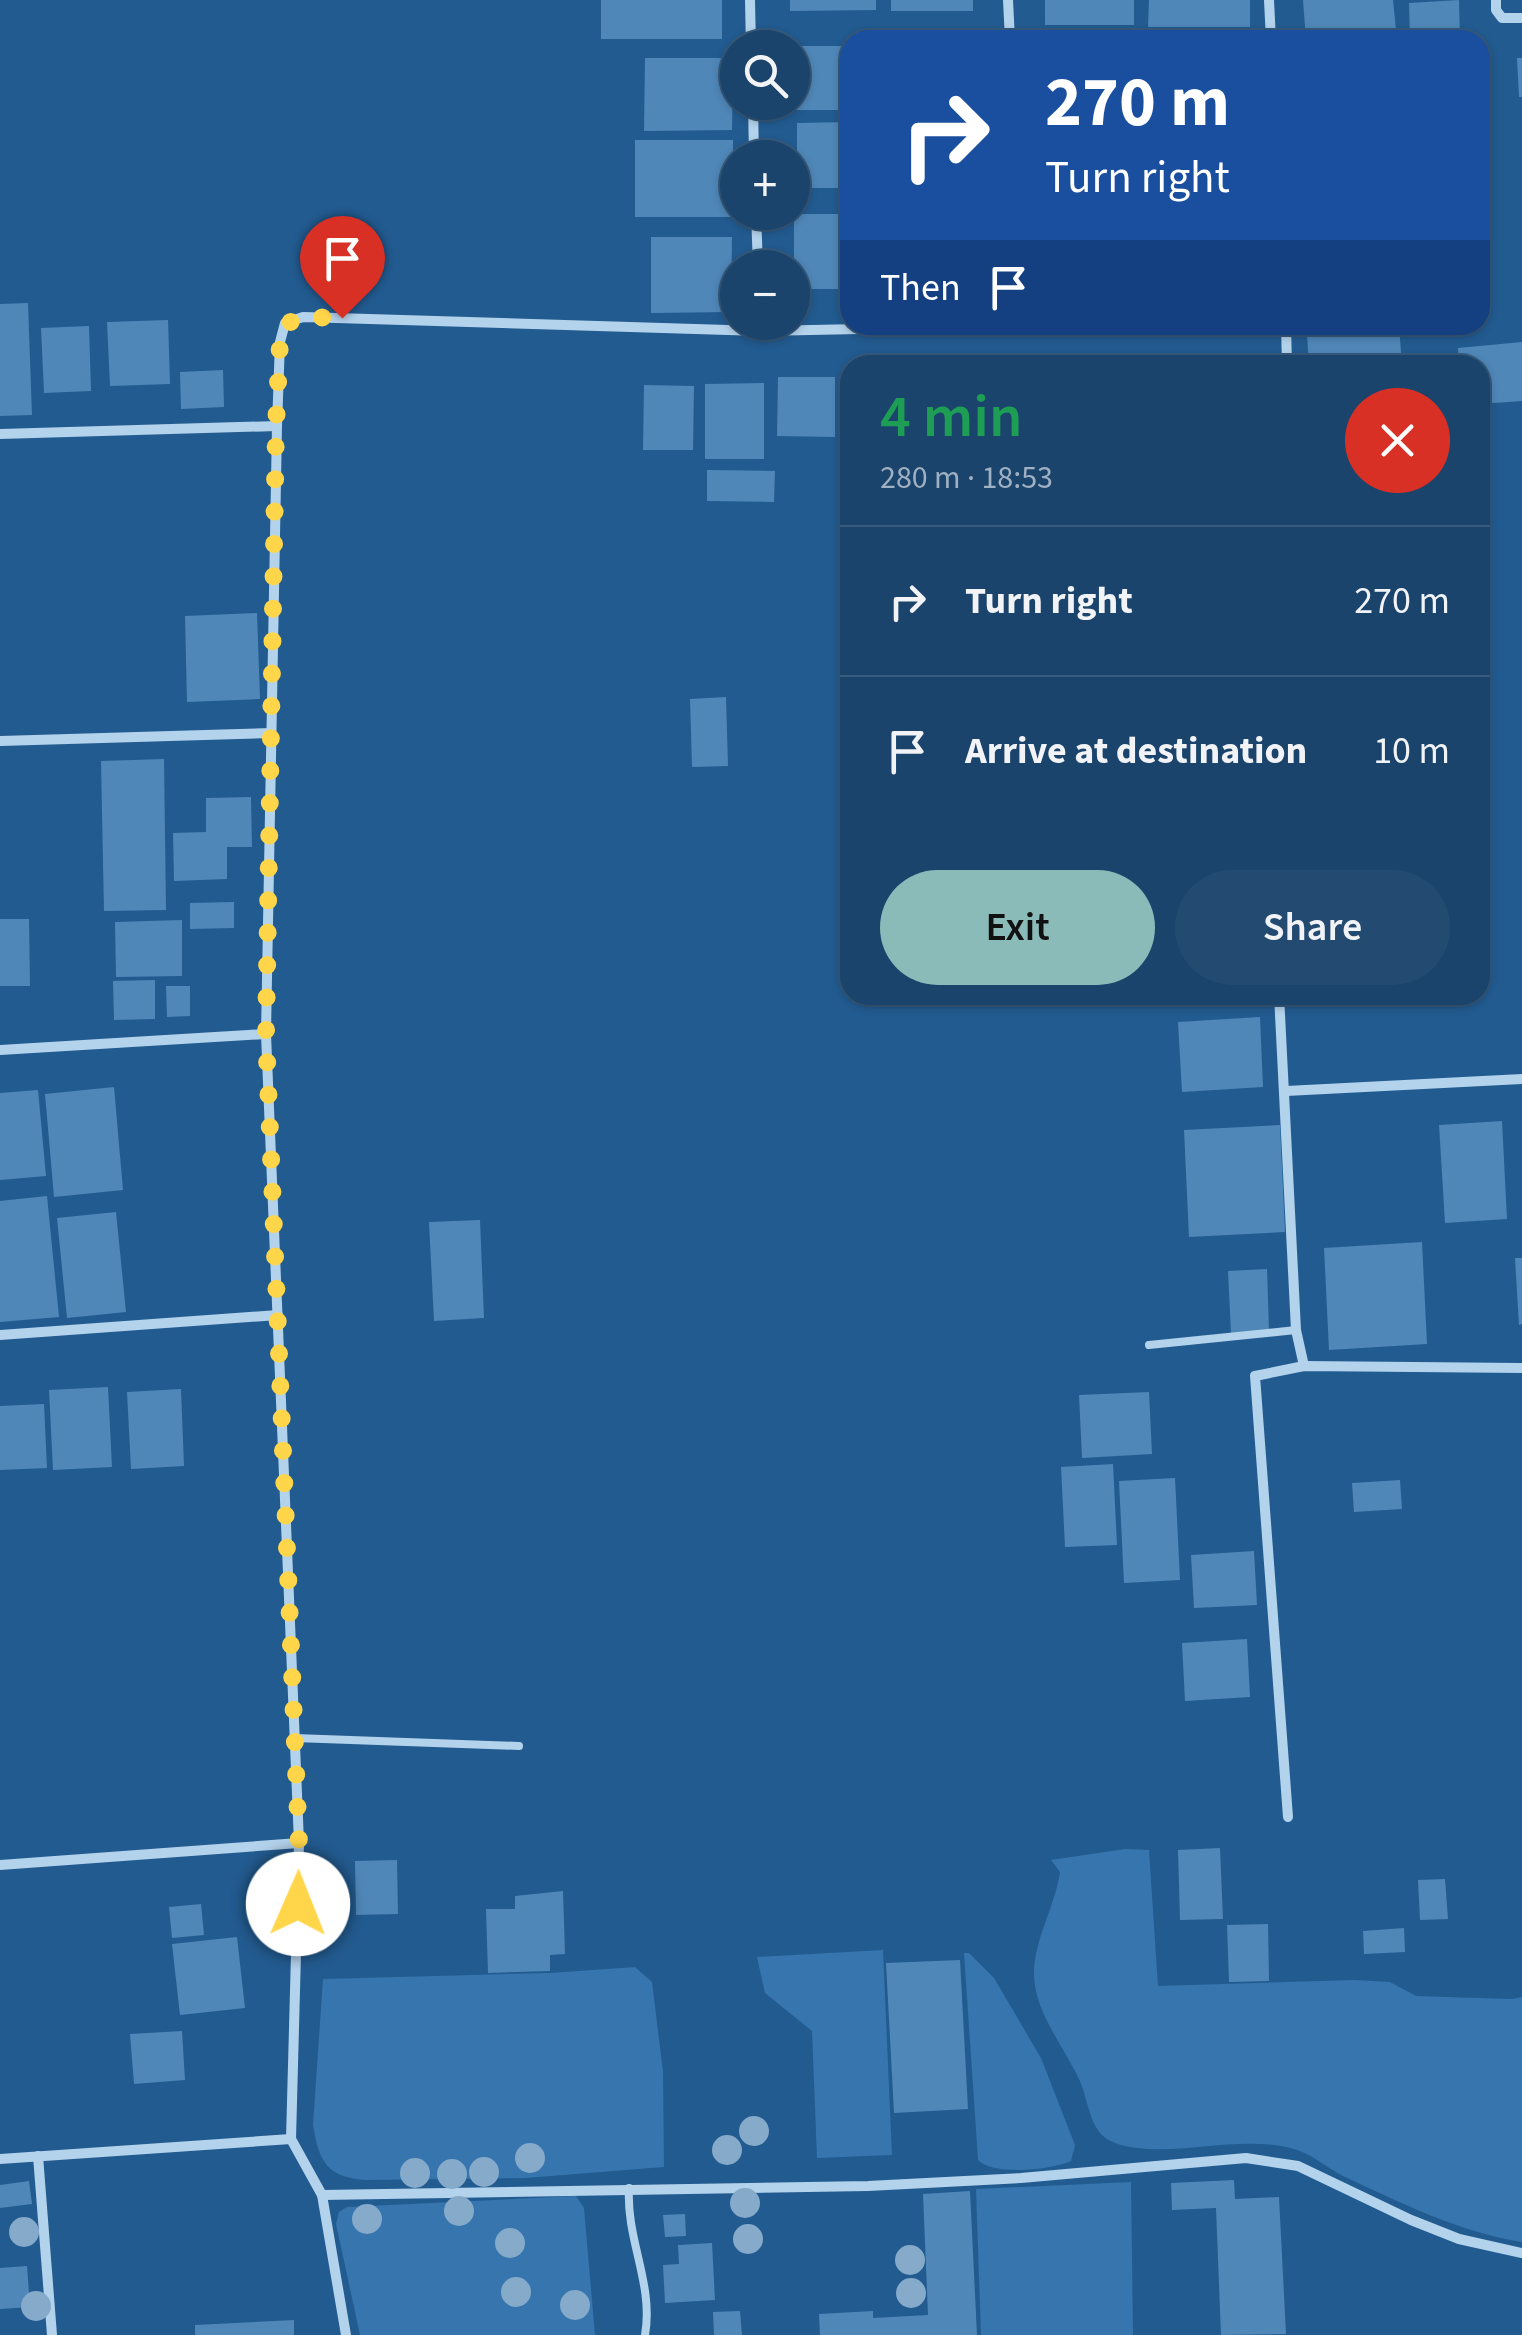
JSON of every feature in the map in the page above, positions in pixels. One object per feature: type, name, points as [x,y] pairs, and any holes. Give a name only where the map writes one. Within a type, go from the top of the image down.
[{"type":"street","points":[[750,0],[751,30]]},
{"type":"street","points":[[1008,0],[1010,30]]},
{"type":"street","points":[[1269,0],[1270,30]]},
{"type":"street","points":[[1496,0],[1496,10],[1502,18],[1522,18]]},
{"type":"street","points":[[346,2335],[322,2195],[291,2139],[299,1843],[266,1034],[280,342],[285,324],[304,317],[720,326]]},
{"type":"street","points":[[810,327],[840,327]]},
{"type":"street","points":[[0,434],[276,426]]},
{"type":"street","points":[[0,741],[272,734]]},
{"type":"street","points":[[1280,1005],[1296,1330],[1304,1366]]},
{"type":"street","points":[[0,1050],[266,1034]]},
{"type":"street","points":[[1286,1091],[1522,1079]]},
{"type":"street","points":[[0,1335],[278,1314]]},
{"type":"street","points":[[1288,1817],[1255,1376],[1304,1366],[1522,1368]]},
{"type":"street","points":[[0,1865],[299,1843]]},
{"type":"street","points":[[0,2159],[291,2139]]},
{"type":"street","points":[[38,2156],[52,2335]]},
{"type":"street","points":[[322,2195],[868,2186],[1021,2178],[1246,2158],[1298,2166],[1383,2209],[1443,2233],[1522,2253]]},
{"type":"lane","points":[[1149,1346],[1296,1330]]},
{"type":"lane","points":[[295,1738],[519,1746]]},
{"type":"lane","points":[[629,2188],[630,2228],[647,2307],[646,2335]]},
{"type":"shaded area","points":[[1125,1849],[1149,1850],[1158,1986],[1354,1980],[1390,1982],[1416,1996],[1522,1997],[1522,2242],[1431,2215],[1343,2176],[1297,2150],[1258,2144],[1137,2148],[1114,2143],[1102,2135],[1079,2079],[1039,2002],[1035,1961],[1060,1872],[1051,1860]]},
{"type":"shaded area","points":[[883,1950],[892,2155],[817,2158],[812,2031],[765,1993],[757,1957]]},
{"type":"shaded area","points":[[964,1953],[969,1953],[994,1978],[1041,2058],[1075,2145],[1071,2161],[1023,2170],[996,2168],[978,2160]]},
{"type":"shaded area","points":[[635,1967],[652,1982],[663,2072],[664,2167],[525,2178],[367,2180],[343,2176],[327,2166],[318,2149],[313,2125],[323,1979]]},
{"type":"shaded area","points":[[1131,2182],[1133,2335],[981,2335],[976,2189]]},
{"type":"shaded area","points":[[576,2196],[584,2208],[595,2335],[360,2335],[336,2224],[339,2212],[347,2207]]},
{"type":"building","points":[[601,0],[722,0],[720,39],[601,39]]},
{"type":"building","points":[[790,0],[876,0],[876,10],[790,11]]},
{"type":"building","points":[[891,0],[973,0],[973,11],[891,11]]},
{"type":"building","points":[[1045,0],[1134,0],[1134,25],[1045,25]]},
{"type":"building","points":[[1149,0],[1250,0],[1250,27],[1148,27]]},
{"type":"building","points":[[1303,0],[1393,0],[1396,30],[1305,30]]},
{"type":"building","points":[[1459,0],[1460,30],[1410,30],[1409,3]]},
{"type":"building","points":[[810,46],[840,46],[840,110],[810,110]]},
{"type":"building","points":[[645,58],[720,58],[720,120],[732,120],[732,130],[644,131]]},
{"type":"building","points":[[1517,58],[1522,58],[1522,97],[1519,97]]},
{"type":"building","points":[[840,122],[840,188],[810,188],[810,140],[797,140],[797,123]]},
{"type":"building","points":[[635,140],[720,140],[720,217],[635,217]]},
{"type":"building","points":[[810,214],[840,214],[840,289],[810,289],[810,250],[794,250],[794,230],[810,230]]},
{"type":"building","points":[[651,237],[732,237],[732,250],[720,250],[720,312],[651,313]]},
{"type":"building","points":[[28,303],[32,415],[0,416],[0,304]]},
{"type":"building","points":[[168,320],[170,384],[110,386],[107,322]]},
{"type":"building","points":[[89,326],[91,391],[44,393],[41,328]]},
{"type":"building","points":[[1307,335],[1400,335],[1401,355],[1308,355]]},
{"type":"building","points":[[1522,342],[1522,401],[1490,403],[1490,355],[1458,355],[1458,348]]},
{"type":"building","points":[[223,370],[224,407],[181,409],[180,372]]},
{"type":"building","points":[[778,377],[835,377],[835,437],[777,436]]},
{"type":"building","points":[[764,383],[764,459],[705,459],[705,384]]},
{"type":"building","points":[[644,385],[694,386],[693,450],[643,450]]},
{"type":"building","points":[[707,470],[775,471],[774,502],[707,501]]},
{"type":"building","points":[[257,613],[260,699],[187,702],[185,616]]},
{"type":"building","points":[[726,697],[728,766],[692,767],[690,699]]},
{"type":"building","points":[[164,759],[166,910],[104,911],[101,761]]},
{"type":"building","points":[[251,797],[252,847],[227,847],[227,879],[174,881],[173,833],[206,832],[206,798]]},
{"type":"building","points":[[234,902],[234,928],[190,929],[190,903]]},
{"type":"building","points":[[0,919],[29,919],[30,986],[0,986]]},
{"type":"building","points":[[182,920],[182,976],[116,977],[115,922]]},
{"type":"building","points":[[155,980],[155,1019],[114,1020],[113,981]]},
{"type":"building","points":[[166,986],[190,986],[190,1016],[167,1017]]},
{"type":"building","points":[[1260,1017],[1263,1087],[1182,1092],[1178,1022]]},
{"type":"building","points":[[114,1087],[123,1190],[54,1197],[45,1094]]},
{"type":"building","points":[[38,1090],[46,1176],[0,1180],[0,1093]]},
{"type":"building","points":[[1502,1121],[1507,1219],[1445,1223],[1439,1125]]},
{"type":"building","points":[[1280,1125],[1285,1232],[1189,1237],[1184,1130]]},
{"type":"building","points":[[47,1196],[59,1317],[0,1322],[0,1201]]},
{"type":"building","points":[[116,1212],[126,1312],[67,1318],[57,1218]]},
{"type":"building","points":[[480,1220],[484,1318],[434,1321],[429,1222]]},
{"type":"building","points":[[1422,1242],[1427,1344],[1329,1350],[1324,1248]]},
{"type":"building","points":[[1515,1258],[1522,1258],[1519,1325]]},
{"type":"building","points":[[1267,1269],[1269,1331],[1231,1333],[1228,1271]]},
{"type":"building","points":[[108,1387],[112,1467],[53,1470],[49,1390]]},
{"type":"building","points":[[181,1389],[184,1466],[131,1469],[127,1392]]},
{"type":"building","points":[[1149,1392],[1152,1454],[1082,1458],[1079,1395]]},
{"type":"building","points":[[44,1404],[47,1468],[0,1470],[0,1406]]},
{"type":"building","points":[[1113,1464],[1117,1545],[1065,1547],[1061,1467]]},
{"type":"building","points":[[1175,1478],[1180,1580],[1124,1583],[1119,1481]]},
{"type":"building","points":[[1400,1480],[1402,1509],[1354,1512],[1352,1483]]},
{"type":"building","points":[[1254,1551],[1257,1605],[1194,1608],[1191,1555]]},
{"type":"building","points":[[1247,1639],[1250,1697],[1185,1701],[1182,1643]]},
{"type":"building","points":[[1220,1848],[1223,1919],[1180,1920],[1178,1850]]},
{"type":"building","points":[[397,1860],[398,1914],[356,1915],[355,1861]]},
{"type":"building","points":[[1445,1879],[1448,1919],[1420,1920],[1418,1880]]},
{"type":"building","points":[[563,1891],[565,1954],[550,1955],[550,1971],[488,1973],[486,1909],[515,1909],[515,1896]]},
{"type":"building","points":[[201,1904],[204,1935],[172,1938],[169,1907]]},
{"type":"building","points":[[1268,1924],[1269,1981],[1229,1982],[1227,1925]]},
{"type":"building","points":[[1404,1928],[1405,1952],[1364,1954],[1363,1931]]},
{"type":"building","points":[[237,1937],[245,2008],[180,2015],[172,1944]]},
{"type":"building","points":[[960,1960],[968,2109],[894,2113],[886,1963]]},
{"type":"building","points":[[182,2031],[185,2080],[134,2084],[130,2034]]},
{"type":"building","points":[[1234,2180],[1235,2199],[1279,2197],[1286,2334],[1221,2335],[1216,2208],[1172,2210],[1171,2183]]},
{"type":"building","points":[[29,2181],[32,2204],[0,2208],[0,2185]]},
{"type":"building","points":[[970,2191],[977,2335],[820,2335],[819,2314],[873,2311],[873,2318],[928,2315],[923,2194]]},
{"type":"building","points":[[685,2214],[686,2236],[665,2237],[663,2215]]},
{"type":"building","points":[[712,2243],[715,2300],[665,2303],[663,2265],[679,2264],[678,2245]]},
{"type":"building","points":[[27,2266],[30,2307],[0,2309],[0,2268]]},
{"type":"building","points":[[740,2311],[742,2335],[714,2335],[713,2312]]},
{"type":"building","points":[[294,2320],[294,2335],[195,2335],[195,2325]]},
{"type":"route","points":[[298,1904],[299,1843],[266,1034],[276,426],[280,342],[285,324],[304,317],[342,318]]}]
